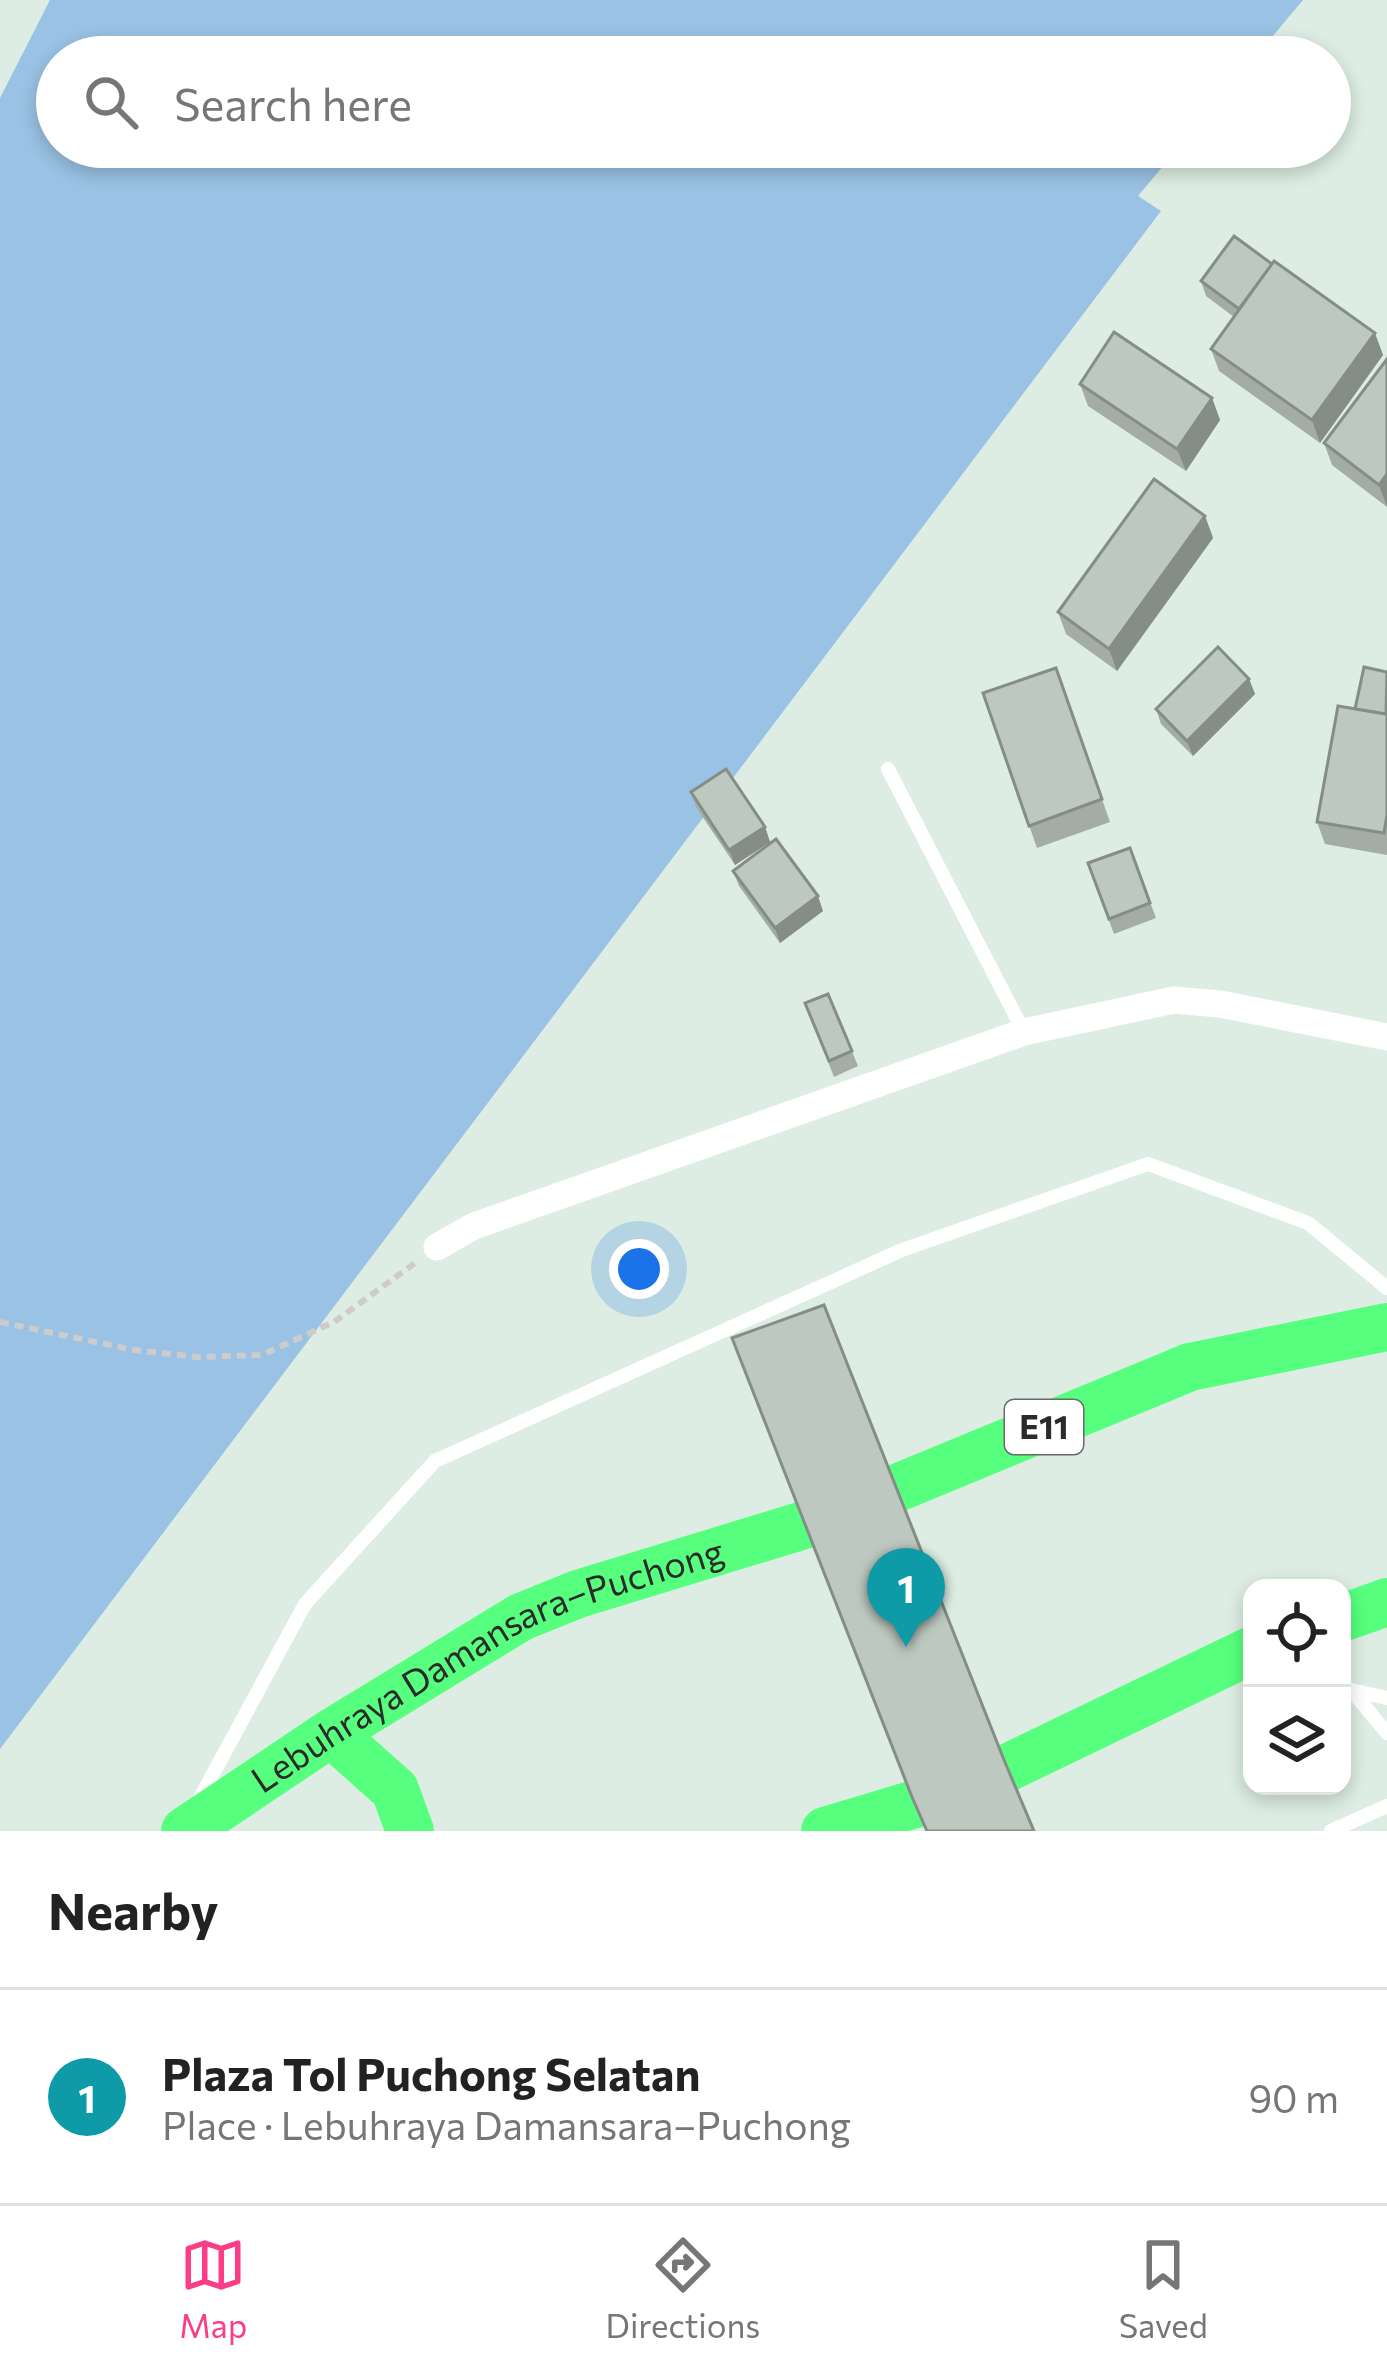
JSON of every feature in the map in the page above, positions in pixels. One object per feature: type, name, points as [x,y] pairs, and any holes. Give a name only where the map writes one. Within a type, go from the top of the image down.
[{"type":"highway","name":"E11","points":[[898,1488],[1190,1366],[1387,1327]]},
{"type":"highway","name":"Lebuhraya Damansara–Puchong","points":[[184,1831],[331,1733],[521,1617],[578,1594],[804,1526]]},
{"type":"highway","points":[[1351,1615],[1387,1602]]},
{"type":"highway","points":[[1007,1768],[1243,1654]]},
{"type":"highway","points":[[331,1733],[395,1790],[410,1831]]},
{"type":"highway","points":[[825,1831],[915,1804]]},
{"type":"street","points":[[437,1247],[474,1226],[1024,1032],[1174,1000],[1220,1004],[1387,1037]]},
{"type":"lane","points":[[888,769],[1024,1032]]},
{"type":"lane","points":[[184,1831],[305,1604],[435,1461],[902,1250],[1148,1164],[1308,1223],[1387,1288]]},
{"type":"lane","points":[[1351,1689],[1387,1698]]},
{"type":"lane","points":[[1351,1693],[1387,1732]]},
{"type":"lane","points":[[1341,1829],[1387,1806]]},
{"type":"path","points":[[0,1322],[134,1350],[197,1357],[262,1355],[334,1322],[437,1247]]},
{"type":"shaded area","points":[[50,0],[1303,0],[1273,36],[36,36],[36,168],[1161,168],[1138,196],[1161,211],[0,1749],[0,98]]},
{"type":"building","points":[[1234,236],[1272,264],[1239,309],[1201,281]]},
{"type":"building","points":[[1274,261],[1375,333],[1312,420],[1211,349]]},
{"type":"building","points":[[1114,332],[1212,398],[1177,449],[1080,384]]},
{"type":"building","points":[[1387,359],[1387,474],[1379,485],[1324,443]]},
{"type":"building","points":[[1154,479],[1205,516],[1109,649],[1058,612]]},
{"type":"building","points":[[1218,647],[1249,679],[1187,741],[1156,709]]},
{"type":"building","points":[[1364,667],[1387,672],[1386,714],[1355,709]]},
{"type":"building","points":[[1056,668],[1102,799],[1029,826],[983,693]]},
{"type":"building","points":[[1338,706],[1387,714],[1384,833],[1317,822]]},
{"type":"building","points":[[726,769],[765,827],[729,850],[691,792]]},
{"type":"building","points":[[776,839],[818,896],[775,928],[733,871]]},
{"type":"building","points":[[1130,848],[1150,903],[1109,919],[1088,863]]},
{"type":"building","points":[[828,994],[852,1051],[829,1061],[805,1003]]},
{"type":"building","points":[[824,1305],[1034,1831],[927,1831],[912,1797],[732,1338]]},
{"type":"place","name":"Plaza Tol Puchong Selatan","points":[[906,1647]]}]
